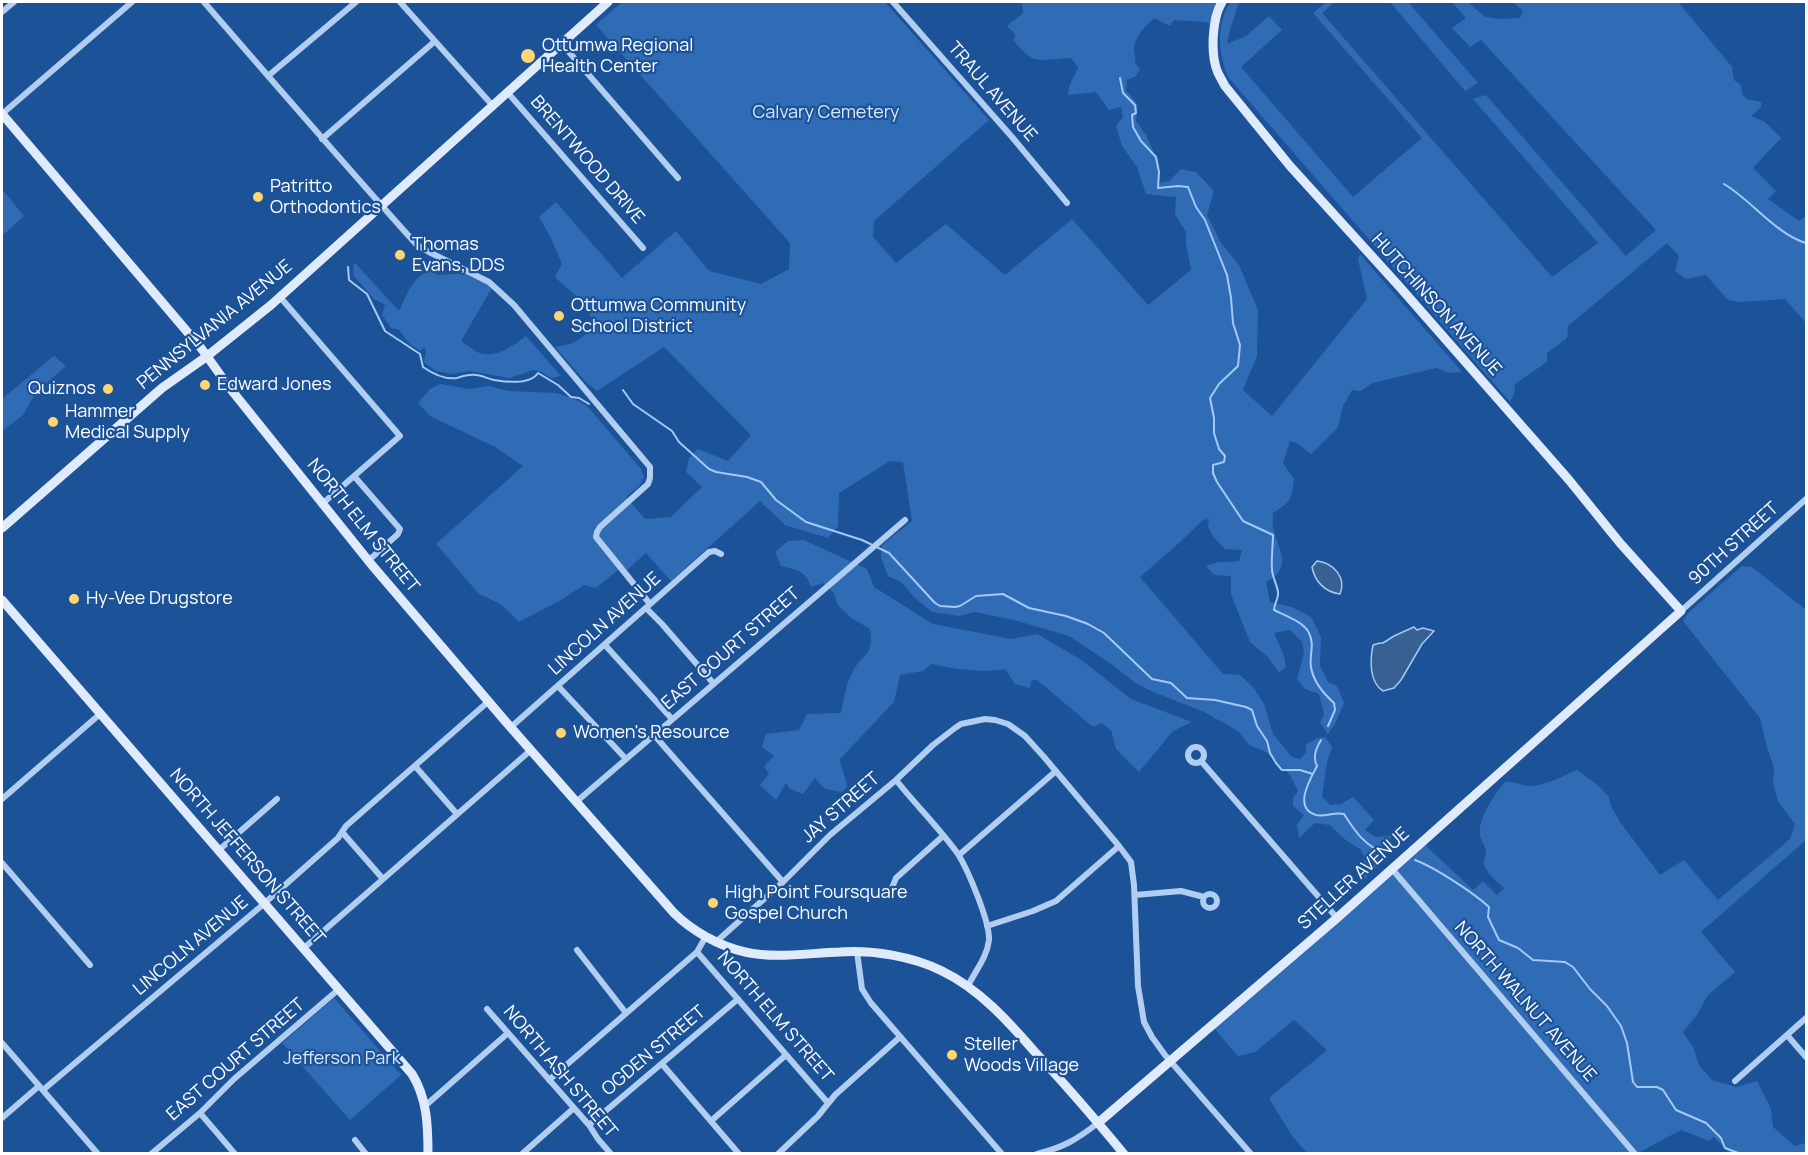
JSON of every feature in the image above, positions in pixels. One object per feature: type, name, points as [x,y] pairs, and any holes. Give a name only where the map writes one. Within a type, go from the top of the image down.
[{"type":"main road","name":"PENNSYLVANIA AVENUE","points":[[2,528],[162,388],[206,357],[280,297],[608,2]]},
{"type":"main road","name":"HUTCHINSON AVENUE","points":[[1222,2],[1214,24],[1212,39],[1216,71],[1225,86],[1290,166],[1398,285],[1681,612]]},
{"type":"main road","name":"NORTH ELM STREET","points":[[2,114],[201,348],[368,561],[674,913],[686,924],[706,936],[745,952],[771,955],[857,952],[891,955],[941,970],[968,986],[1006,1020],[1124,1154]]},
{"type":"main road","name":"NORTH JEFFERSON STREET","points":[[2,600],[412,1074],[420,1087],[425,1106],[428,1154]]},
{"type":"main road","name":"STELLER AVENUE","points":[[1098,1123],[1337,918],[1681,612]]},
{"type":"street","points":[[2,12],[14,2]]},
{"type":"street","points":[[2,114],[132,2]]},
{"type":"street","points":[[204,2],[416,244],[489,282],[514,305],[650,467],[651,478],[644,489],[600,527],[596,537],[662,624],[714,684]]},
{"type":"street","points":[[268,76],[356,2]]},
{"type":"street","points":[[400,2],[493,106]]},
{"type":"street","name":"TRAUL AVENUE","points":[[893,2],[1067,203]]},
{"type":"street","points":[[322,139],[434,42]]},
{"type":"street","points":[[562,44],[678,178]]},
{"type":"street","name":"BRENTWOOD DRIVE","points":[[508,93],[643,248]]},
{"type":"street","points":[[280,297],[400,436],[322,504]]},
{"type":"street","points":[[354,476],[400,529],[398,534],[368,561]]},
{"type":"street","name":"90TH STREET","points":[[1681,612],[1806,499]]},
{"type":"street","name":"EAST COURT STREET","points":[[576,802],[905,520]]},
{"type":"street","name":"LINCOLN AVENUE","points":[[511,727],[709,552],[715,551],[722,554]]},
{"type":"street","points":[[605,645],[672,719]]},
{"type":"street","points":[[558,686],[626,759]]},
{"type":"street","name":"LINCOLN AVENUE","points":[[2,1118],[265,903],[338,838],[346,826],[489,702]]},
{"type":"street","points":[[2,799],[100,714]]},
{"type":"street","name":"JAY STREET","points":[[717,941],[783,882],[830,835],[955,728],[985,719],[1008,724],[1025,736],[1056,771]]},
{"type":"street","points":[[654,735],[783,882]]},
{"type":"street","points":[[304,948],[531,750]]},
{"type":"street","points":[[1201,761],[1337,918]]},
{"type":"street","points":[[415,766],[457,814]]},
{"type":"street","points":[[959,855],[1056,771],[1131,862],[1135,895],[1138,986],[1144,1022],[1152,1037],[1170,1060],[1251,1154]]},
{"type":"street","points":[[896,780],[959,855],[979,901],[987,926],[988,940],[985,954],[968,986]]},
{"type":"street","points":[[219,850],[277,800]]},
{"type":"street","points":[[342,832],[383,879]]},
{"type":"street","points":[[892,888],[896,878],[943,836]]},
{"type":"street","points":[[987,926],[1056,901],[1119,846]]},
{"type":"street","points":[[2,863],[90,965]]},
{"type":"street","name":"NORTH WALNUT AVENUE","points":[[1392,869],[1635,1154]]},
{"type":"street","points":[[1135,895],[1181,891],[1203,897]]},
{"type":"street","points":[[549,1080],[697,952],[706,936]]},
{"type":"street","points":[[577,950],[626,1013]]},
{"type":"street","name":"NORTH ELM STREET","points":[[697,952],[828,1103]]},
{"type":"street","points":[[857,952],[862,989],[871,1003],[1002,1154]]},
{"type":"street","name":"EAST COURT STREET","points":[[152,1154],[200,1113],[234,1078],[339,989]]},
{"type":"street","name":"OGDEN STREET","points":[[589,1125],[738,999]]},
{"type":"street","name":"NORTH ASH STREET","points":[[487,1009],[589,1125],[610,1154]]},
{"type":"street","points":[[1735,1081],[1806,1018]]},
{"type":"street","points":[[425,1106],[508,1033]]},
{"type":"street","points":[[1787,1035],[1806,1057]]},
{"type":"street","points":[[778,1154],[854,1077],[900,1037]]},
{"type":"street","points":[[2,1043],[98,1154]]},
{"type":"street","points":[[711,1121],[786,1055]]},
{"type":"street","points":[[662,1064],[739,1154]]},
{"type":"street","points":[[522,1154],[574,1108]]},
{"type":"street","points":[[200,1113],[235,1154]]},
{"type":"street","name":"STELLER AVENUE","points":[[1037,1154],[1060,1148],[1080,1137],[1098,1123]]},
{"type":"street","points":[[355,1140],[366,1154]]},
{"type":"green space","name":"Calvary Cemetery","points":[[622,2],[885,2],[989,120],[874,221],[873,237],[896,263],[946,224],[1005,275],[1072,219],[1148,305],[1191,270],[1186,232],[1175,214],[1176,197],[1146,194],[1137,167],[1122,146],[1116,126],[1123,117],[1121,107],[1109,110],[1096,92],[1068,95],[1069,86],[1078,67],[1071,58],[1045,60],[1032,58],[1014,41],[1015,34],[1007,26],[1023,13],[1022,2],[1222,2],[1214,24],[1174,20],[1170,26],[1154,18],[1136,40],[1135,63],[1140,69],[1136,76],[1127,80],[1126,90],[1138,105],[1136,121],[1146,135],[1158,162],[1158,183],[1169,181],[1181,169],[1196,172],[1214,191],[1207,215],[1221,243],[1239,265],[1258,310],[1257,356],[1243,390],[1272,416],[1367,299],[1358,259],[1360,254],[1462,372],[1449,373],[1436,368],[1372,383],[1361,391],[1352,390],[1343,406],[1338,427],[1311,454],[1290,441],[1283,463],[1294,479],[1292,492],[1287,503],[1273,513],[1273,528],[1282,564],[1275,577],[1266,582],[1270,602],[1292,607],[1311,617],[1321,637],[1320,666],[1328,682],[1337,686],[1344,703],[1328,734],[1320,723],[1324,715],[1319,694],[1305,689],[1297,679],[1304,653],[1302,642],[1290,630],[1274,633],[1286,667],[1279,673],[1268,657],[1250,642],[1231,594],[1231,576],[1214,575],[1206,566],[1219,562],[1239,561],[1242,550],[1225,549],[1208,527],[1209,519],[1203,520],[1140,577],[1223,674],[1240,675],[1253,687],[1264,704],[1273,734],[1292,757],[1300,759],[1306,753],[1306,744],[1325,737],[1332,747],[1327,762],[1322,797],[1330,805],[1341,804],[1353,797],[1374,820],[1365,830],[1375,837],[1391,836],[1386,858],[1365,879],[1360,871],[1365,859],[1361,850],[1343,838],[1330,825],[1315,823],[1299,838],[1297,825],[1304,815],[1293,806],[1293,798],[1298,791],[1290,775],[1266,752],[1249,745],[1238,731],[1204,712],[1134,682],[1069,636],[1014,620],[975,612],[960,616],[932,612],[901,582],[888,576],[881,558],[882,545],[912,521],[903,462],[890,461],[839,493],[838,526],[828,538],[785,525],[760,501],[671,581],[646,553],[627,570],[623,566],[596,588],[584,585],[519,622],[502,605],[479,594],[436,544],[523,466],[495,447],[430,416],[418,403],[430,389],[440,384],[469,389],[489,386],[508,391],[557,393],[579,401],[588,407],[641,469],[644,477],[640,485],[626,497],[645,519],[671,517],[702,487],[686,472],[689,458],[698,449],[728,461],[751,435],[664,347],[597,391],[555,347],[577,341],[593,325],[583,303],[555,277],[562,264],[539,217],[556,202],[622,278],[676,231],[709,271],[761,284],[789,269],[790,243],[596,25]]},
{"type":"green space","points":[[1230,2],[1239,2],[1227,44],[1246,36],[1269,16],[1282,30],[1241,67],[1353,197],[1422,138],[1313,13],[1326,2],[1335,2],[1322,13],[1552,277],[1598,243],[1473,99],[1486,95],[1626,256],[1656,230],[1481,40],[1470,47],[1452,28],[1466,18],[1452,2],[1468,2],[1485,17],[1500,19],[1520,18],[1523,11],[1513,2],[1678,2],[1732,67],[1734,80],[1741,85],[1742,94],[1747,99],[1761,102],[1761,107],[1751,116],[1765,122],[1781,138],[1753,168],[1776,191],[1768,199],[1799,221],[1806,216],[1806,323],[1785,299],[1741,302],[1728,300],[1706,275],[1686,279],[1675,271],[1679,256],[1667,243],[1568,326],[1567,338],[1547,353],[1547,362],[1515,384],[1510,402],[1228,77],[1222,58],[1220,39],[1222,20]]},
{"type":"green space","points":[[1390,2],[1408,2],[1478,83],[1465,91]]},
{"type":"green space","points":[[2,189],[24,216],[2,236]]},
{"type":"green space","points":[[354,262],[399,311],[411,286],[425,273],[431,270],[438,275],[470,273],[493,286],[461,341],[482,354],[494,354],[506,350],[526,336],[561,376],[551,378],[542,372],[533,370],[509,378],[470,371],[451,374],[436,371],[424,362],[426,350],[424,347],[420,351],[409,343],[399,330],[391,328],[382,315],[385,305],[374,299],[353,275]]},
{"type":"green space","points":[[54,356],[66,366],[36,392],[23,415],[2,431],[2,399]]},
{"type":"green space","points":[[804,540],[867,569],[874,587],[933,624],[1011,639],[1037,634],[1080,659],[1131,699],[1192,722],[1173,731],[1139,772],[1116,749],[1111,730],[1101,723],[1093,727],[1037,680],[1032,680],[1030,688],[1015,684],[1005,669],[968,670],[931,664],[923,671],[900,675],[894,702],[840,759],[847,787],[842,792],[825,789],[815,778],[803,794],[790,789],[786,783],[776,800],[760,785],[769,774],[764,766],[774,756],[762,747],[766,734],[799,730],[807,714],[841,713],[851,676],[871,645],[870,629],[850,617],[838,605],[834,593],[824,583],[811,587],[803,574],[781,566],[775,552],[788,541]]},
{"type":"green space","points":[[1742,566],[1752,567],[1806,610],[1806,840],[1701,932],[1735,972],[1707,996],[1697,1015],[1683,1032],[1693,1047],[1699,1065],[1712,1080],[1736,1087],[1757,1081],[1771,1109],[1773,1127],[1795,1146],[1806,1143],[1806,1153],[1729,1153],[1714,1137],[1709,1141],[1681,1130],[1638,1153],[1307,1153],[1292,1136],[1269,1098],[1327,1050],[1294,1020],[1255,1052],[1238,1056],[1211,1025],[1421,841],[1473,890],[1483,881],[1497,895],[1504,888],[1486,870],[1484,862],[1486,851],[1480,836],[1480,829],[1488,807],[1505,782],[1536,786],[1577,770],[1600,787],[1609,797],[1620,822],[1660,875],[1684,860],[1718,900],[1790,839],[1795,824],[1778,801],[1773,784],[1774,768],[1760,718],[1683,621],[1688,613]]},
{"type":"green space","name":"Jefferson Park","points":[[334,998],[401,1075],[350,1120],[282,1043]]},
{"type":"shaded area","points":[[1317,561],[1323,562],[1337,572],[1342,582],[1340,594],[1325,589],[1318,582],[1312,567]]},
{"type":"shaded area","points":[[1414,627],[1417,630],[1423,628],[1434,631],[1422,644],[1401,680],[1394,688],[1383,691],[1378,687],[1373,676],[1371,657],[1373,645],[1383,643]]},
{"type":"waterway","points":[[1120,78],[1123,93],[1135,105],[1136,113],[1132,115],[1133,127],[1141,141],[1156,157],[1159,172],[1158,188],[1188,187],[1196,207],[1205,220],[1227,275],[1233,323],[1240,345],[1238,366],[1219,384],[1210,398],[1214,433],[1219,449],[1225,456],[1224,462],[1213,465],[1213,473],[1243,521],[1273,535],[1272,572],[1278,594],[1274,610],[1298,622],[1309,633],[1312,642],[1312,672],[1326,696],[1334,703],[1335,710],[1328,726]]},
{"type":"waterway","points":[[1724,184],[1785,233],[1806,243]]},
{"type":"waterway","points":[[348,267],[349,280],[367,294],[385,331],[420,354],[423,367],[431,372],[448,378],[474,375],[511,382],[524,381],[538,373],[558,385],[571,397],[579,398],[589,404]]},
{"type":"waterway","points":[[623,390],[633,404],[672,431],[679,442],[709,469],[761,482],[776,500],[806,522],[862,540],[889,553],[940,606],[955,607],[976,596],[1003,594],[1029,608],[1066,616],[1088,624],[1104,633],[1152,679],[1171,683],[1187,698],[1215,700],[1252,710],[1257,726],[1267,741],[1270,753],[1282,770],[1300,770],[1313,774]]},
{"type":"waterway","points":[[1321,740],[1315,753],[1317,766],[1305,792],[1305,806],[1316,815],[1344,814],[1367,843],[1386,853]]},
{"type":"waterway","points":[[1415,860],[1454,881],[1489,907],[1488,917],[1499,940],[1518,948],[1533,960],[1565,962],[1573,967],[1621,1026],[1627,1043],[1633,1082],[1637,1087],[1657,1087],[1663,1090],[1676,1110],[1706,1123],[1721,1138],[1725,1148],[1741,1154]]},
{"type":"place","name":"Ottumwa Regional Health Center","points":[[528,56]]},
{"type":"place","name":"Patritto Orthodontics","points":[[258,197]]},
{"type":"place","name":"Thomas Evans, DDS","points":[[400,255]]},
{"type":"place","name":"Ottumwa Community School District","points":[[559,316]]},
{"type":"place","name":"Edward Jones","points":[[205,385]]},
{"type":"place","name":"Quiznos","points":[[108,389]]},
{"type":"place","name":"Hammer Medical Supply","points":[[53,422]]},
{"type":"place","name":"Hy-Vee Drugstore","points":[[74,599]]},
{"type":"place","name":"Women's Resource","points":[[561,733]]},
{"type":"place","name":"High Point Foursquare Gospel Church","points":[[713,903]]},
{"type":"place","name":"Steller Woods Village","points":[[952,1055]]}]
